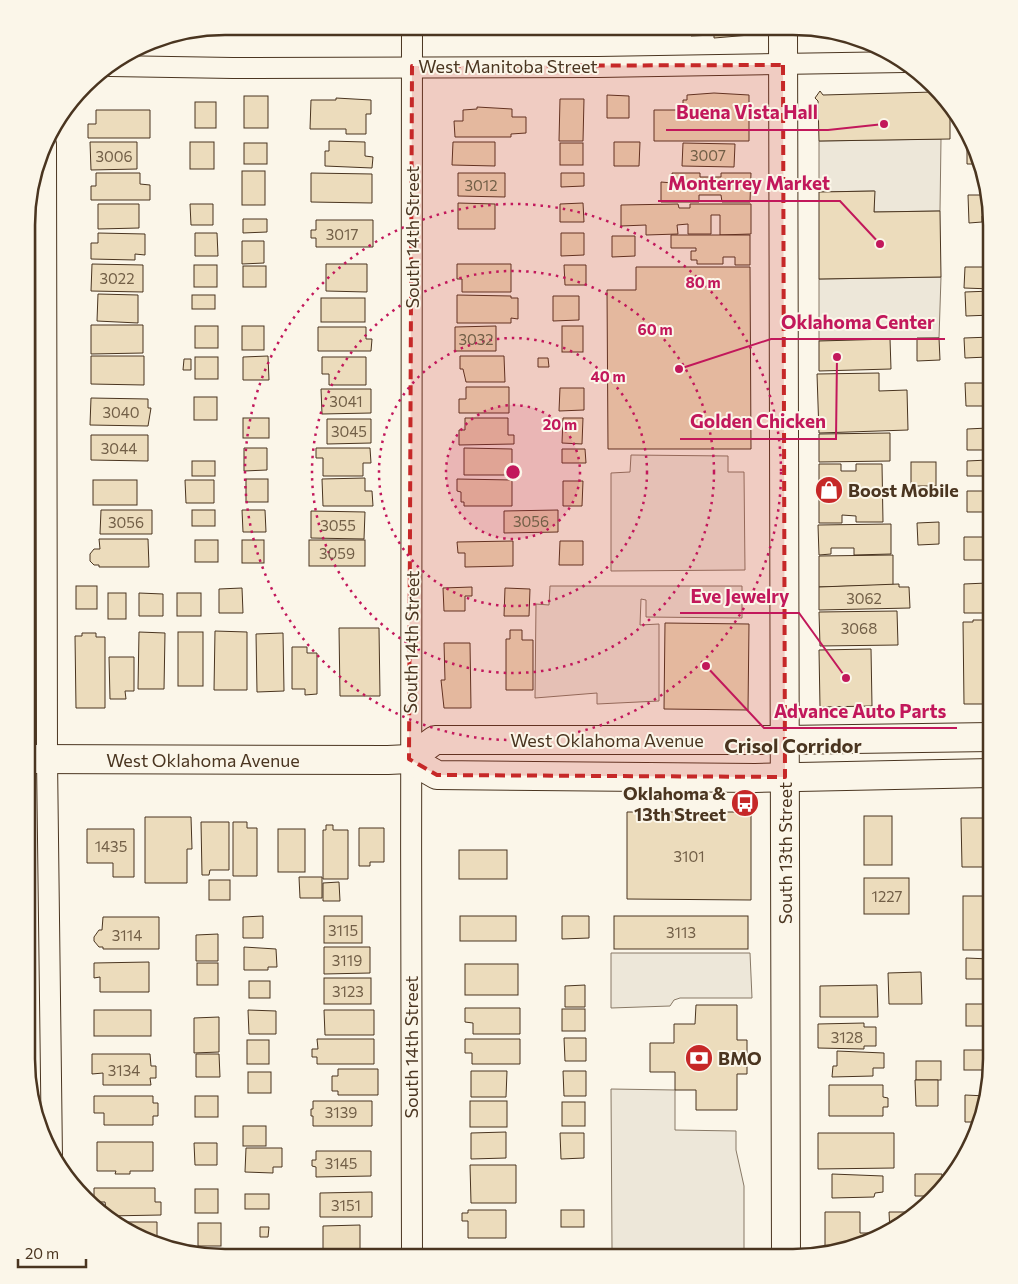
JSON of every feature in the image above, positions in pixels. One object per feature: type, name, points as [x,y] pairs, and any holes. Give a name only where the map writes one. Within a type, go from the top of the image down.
[{"type":"main road","name":"South 13th Street","points":[[783,35],[786,1249]]},
{"type":"main road","name":"West Oklahoma Avenue","points":[[410,759],[435,740],[784,740],[983,737]]},
{"type":"main road","name":"West Oklahoma Avenue","points":[[37,759],[410,759],[437,775],[785,778],[983,773]]},
{"type":"street","name":"South 14th Street","points":[[412,35],[412,580],[410,759],[412,1249]]},
{"type":"street","name":"West Manitoba Street","points":[[120,66],[233,68],[783,65],[892,62]]},
{"type":"street","points":[[46,162],[37,759],[51,1136]]},
{"type":"highlighted area","points":[[783,65],[785,777],[437,775],[409,759],[412,66]]},
{"type":"shaded area","points":[[941,139],[940,211],[874,212],[874,191],[819,192],[819,141]]},
{"type":"shaded area","points":[[941,277],[939,338],[819,341],[819,279]]},
{"type":"shaded area","points":[[631,455],[728,456],[728,472],[744,472],[745,570],[611,571],[611,473],[630,472]]},
{"type":"shaded area","points":[[550,586],[742,586],[742,618],[646,617],[646,600],[641,599],[640,625],[659,624],[659,701],[597,704],[597,693],[535,698],[536,604],[549,605]]},
{"type":"shaded area","points":[[611,953],[750,953],[752,998],[680,998],[674,1000],[670,1006],[611,1008]]},
{"type":"shaded area","points":[[611,1089],[675,1090],[675,1130],[736,1131],[736,1150],[744,1186],[744,1249],[612,1249]]},
{"type":"building","points":[[714,35],[750,35],[714,38]]},
{"type":"building","points":[[820,91],[823,95],[928,92],[950,118],[950,139],[819,141],[818,101],[815,98]]},
{"type":"building","points":[[714,93],[749,95],[749,141],[654,141],[654,110],[683,110],[683,100],[687,100],[687,95]]},
{"type":"building","points":[[607,95],[629,96],[629,118],[607,118]]},
{"type":"building","points":[[244,96],[268,96],[268,128],[244,128]]},
{"type":"building","points":[[336,98],[371,100],[371,114],[366,114],[366,134],[346,134],[346,129],[310,129],[311,100],[336,100]]},
{"type":"building","points":[[560,99],[584,99],[583,141],[559,141]]},
{"type":"building","points":[[195,102],[216,102],[216,128],[195,128]]},
{"type":"building","points":[[477,107],[512,109],[512,117],[526,117],[526,133],[511,134],[511,137],[455,137],[454,121],[463,121],[463,110],[477,109]]},
{"type":"building","points":[[96,110],[150,110],[150,138],[88,138],[88,124],[96,124]]},
{"type":"building","points":[[329,141],[365,142],[365,156],[373,157],[372,168],[325,166],[325,151],[329,151]]},
{"type":"building","points":[[90,142],[137,142],[137,169],[91,170]]},
{"type":"building","points":[[190,142],[214,142],[214,169],[190,169]]},
{"type":"building","points":[[453,142],[495,142],[495,166],[452,165]]},
{"type":"building","points":[[614,142],[640,142],[639,166],[614,166]]},
{"type":"building","points":[[244,143],[267,143],[267,164],[244,164]]},
{"type":"building","points":[[560,143],[583,143],[583,165],[560,165]]},
{"type":"building","points":[[683,143],[735,144],[734,167],[682,166]]},
{"type":"building","points":[[967,148],[973,164],[967,164]]},
{"type":"building","points":[[242,171],[265,171],[265,205],[242,205]]},
{"type":"building","points":[[96,173],[140,173],[140,184],[150,185],[150,200],[91,200],[91,186],[96,186]]},
{"type":"building","points":[[311,173],[372,174],[372,203],[311,202]]},
{"type":"building","points":[[458,173],[505,173],[505,197],[458,196]]},
{"type":"building","points":[[561,173],[584,173],[584,186],[561,187]]},
{"type":"building","points":[[672,173],[700,173],[700,177],[721,177],[721,173],[751,173],[750,202],[722,202],[721,195],[699,195],[699,202],[661,202],[661,182],[673,183]]},
{"type":"building","points":[[875,191],[874,212],[940,211],[941,277],[819,279],[819,192]]},
{"type":"building","points":[[968,195],[980,195],[983,212],[982,222],[969,223]]},
{"type":"building","points":[[458,203],[495,204],[495,229],[458,229]]},
{"type":"building","points":[[583,203],[584,222],[560,222],[560,204]]},
{"type":"building","points":[[98,204],[139,204],[139,228],[98,229]]},
{"type":"building","points":[[190,204],[213,204],[213,225],[191,225]]},
{"type":"building","points":[[678,204],[679,208],[690,208],[690,204],[751,204],[751,234],[720,235],[720,215],[711,215],[711,234],[688,234],[688,224],[677,225],[678,234],[646,235],[646,225],[621,226],[621,205]]},
{"type":"building","points":[[243,219],[267,219],[267,232],[243,233]]},
{"type":"building","points":[[316,220],[373,220],[373,247],[316,247],[316,238],[311,238],[311,230],[316,230]]},
{"type":"building","points":[[98,233],[145,234],[145,255],[135,254],[135,260],[91,259],[91,243],[98,243]]},
{"type":"building","points":[[195,233],[217,233],[218,256],[195,256]]},
{"type":"building","points":[[561,233],[584,233],[584,255],[561,256]]},
{"type":"building","points":[[671,235],[750,235],[750,265],[735,265],[735,257],[723,257],[723,264],[697,264],[697,260],[691,260],[691,251],[696,251],[696,248],[671,248]]},
{"type":"building","points":[[612,236],[635,236],[635,256],[612,257]]},
{"type":"building","points":[[242,241],[264,241],[264,263],[242,264]]},
{"type":"building","points":[[92,264],[143,265],[143,292],[91,291]]},
{"type":"building","points":[[326,264],[367,264],[367,292],[326,291]]},
{"type":"building","points":[[457,264],[511,264],[511,292],[462,292],[462,279],[457,279]]},
{"type":"building","points":[[194,265],[217,265],[217,287],[194,287]]},
{"type":"building","points":[[564,265],[586,265],[586,285],[565,285]]},
{"type":"building","points":[[243,266],[266,266],[266,287],[243,287]]},
{"type":"building","points":[[636,267],[750,267],[751,449],[608,449],[607,290],[636,290]]},
{"type":"building","points":[[965,267],[983,267],[983,289],[964,288]]},
{"type":"building","points":[[983,291],[983,315],[966,316],[965,292]]},
{"type":"building","points":[[98,294],[138,295],[138,323],[97,321]]},
{"type":"building","points":[[192,295],[215,295],[215,309],[192,309]]},
{"type":"building","points":[[457,295],[511,296],[511,298],[518,298],[518,319],[511,318],[511,323],[457,323]]},
{"type":"building","points":[[553,296],[579,296],[579,320],[553,321]]},
{"type":"building","points":[[321,298],[365,298],[365,322],[321,322]]},
{"type":"building","points":[[91,325],[143,325],[143,353],[91,354]]},
{"type":"building","points":[[195,326],[218,326],[218,348],[195,348]]},
{"type":"building","points":[[242,326],[264,326],[264,350],[242,350]]},
{"type":"building","points":[[496,326],[496,351],[455,351],[455,327]]},
{"type":"building","points":[[562,326],[583,326],[583,352],[562,352]]},
{"type":"building","points":[[318,327],[366,327],[366,339],[372,339],[371,351],[318,351]]},
{"type":"building","points":[[983,337],[983,357],[965,358],[964,338]]},
{"type":"building","points":[[917,338],[939,338],[940,360],[917,361]]},
{"type":"building","points":[[890,339],[891,369],[819,371],[819,341]]},
{"type":"building","points":[[91,356],[144,356],[144,385],[91,384]]},
{"type":"building","points":[[268,356],[269,380],[243,380],[243,357]]},
{"type":"building","points":[[460,356],[504,356],[505,382],[466,382],[463,369],[460,369]]},
{"type":"building","points":[[195,357],[218,357],[218,379],[195,379]]},
{"type":"building","points":[[322,357],[366,357],[366,385],[329,385],[329,374],[322,374]]},
{"type":"building","points":[[538,358],[548,358],[549,367],[538,367]]},
{"type":"building","points":[[184,359],[191,359],[191,370],[183,370]]},
{"type":"building","points":[[879,373],[879,391],[907,390],[908,430],[819,433],[817,374]]},
{"type":"building","points":[[965,383],[983,383],[983,406],[966,406]]},
{"type":"building","points":[[466,387],[509,387],[509,413],[459,413],[459,399],[466,399]]},
{"type":"building","points":[[560,388],[584,388],[584,410],[559,411]]},
{"type":"building","points":[[321,389],[371,389],[371,413],[322,414]]},
{"type":"building","points":[[194,397],[217,397],[217,420],[194,420]]},
{"type":"building","points":[[91,398],[148,399],[148,408],[151,408],[148,426],[90,425]]},
{"type":"building","points":[[243,418],[269,418],[269,438],[243,438]]},
{"type":"building","points":[[465,418],[508,418],[508,435],[514,435],[514,444],[459,445],[459,430],[465,430]]},
{"type":"building","points":[[563,418],[583,418],[582,444],[562,443]]},
{"type":"building","points":[[327,419],[371,419],[371,443],[327,444]]},
{"type":"building","points":[[983,428],[983,450],[967,450],[967,429]]},
{"type":"building","points":[[890,433],[890,461],[819,462],[819,434]]},
{"type":"building","points":[[91,435],[148,435],[148,461],[91,460]]},
{"type":"building","points":[[244,448],[267,448],[267,470],[244,471]]},
{"type":"building","points":[[316,448],[370,448],[371,463],[363,463],[363,476],[323,476],[323,458],[316,458]]},
{"type":"building","points":[[464,448],[512,449],[512,475],[464,475]]},
{"type":"building","points":[[562,449],[585,449],[586,463],[562,463]]},
{"type":"building","points":[[983,460],[983,476],[967,476],[967,461]]},
{"type":"building","points":[[192,461],[215,461],[215,476],[192,476]]},
{"type":"building","points":[[911,462],[936,462],[936,486],[911,486]]},
{"type":"building","points":[[819,464],[841,464],[841,471],[856,471],[856,464],[882,464],[883,522],[856,522],[856,516],[842,515],[842,523],[819,523]]},
{"type":"building","points":[[365,478],[365,491],[372,491],[373,506],[323,506],[322,479]]},
{"type":"building","points":[[246,479],[268,479],[268,502],[246,502]]},
{"type":"building","points":[[457,479],[512,480],[512,506],[464,506],[464,502],[461,502],[461,492],[457,491]]},
{"type":"building","points":[[93,480],[137,480],[137,505],[93,505]]},
{"type":"building","points":[[185,480],[214,480],[214,503],[186,503]]},
{"type":"building","points":[[563,481],[583,481],[582,506],[563,506]]},
{"type":"building","points":[[967,491],[983,491],[983,512],[967,512]]},
{"type":"building","points":[[101,510],[152,510],[152,534],[100,534]]},
{"type":"building","points":[[192,510],[215,510],[215,526],[192,526]]},
{"type":"building","points":[[242,510],[265,510],[266,532],[243,532]]},
{"type":"building","points":[[558,510],[558,532],[504,533],[504,511]]},
{"type":"building","points":[[311,511],[365,512],[364,539],[311,538]]},
{"type":"building","points":[[939,522],[939,544],[918,545],[917,523]]},
{"type":"building","points":[[891,524],[891,554],[854,555],[854,548],[831,548],[831,554],[819,555],[818,525]]},
{"type":"building","points":[[964,537],[983,537],[983,560],[964,560]]},
{"type":"building","points":[[99,539],[148,539],[149,567],[99,567],[99,565],[94,565],[90,561],[90,554],[94,549],[100,549]]},
{"type":"building","points":[[195,540],[218,540],[218,562],[195,562]]},
{"type":"building","points":[[242,540],[264,540],[264,563],[242,563]]},
{"type":"building","points":[[309,540],[365,540],[365,566],[309,566]]},
{"type":"building","points":[[513,541],[513,566],[465,567],[465,553],[458,553],[457,542]]},
{"type":"building","points":[[560,541],[583,541],[583,565],[559,565]]},
{"type":"building","points":[[893,555],[893,585],[819,587],[819,556]]},
{"type":"building","points":[[983,583],[983,613],[964,613],[964,584]]},
{"type":"building","points":[[899,584],[899,587],[909,587],[910,608],[819,610],[819,587]]},
{"type":"building","points":[[76,586],[97,586],[97,609],[76,609]]},
{"type":"building","points":[[472,587],[472,596],[465,596],[465,611],[444,611],[443,588]]},
{"type":"building","points":[[242,588],[243,613],[219,613],[219,589]]},
{"type":"building","points":[[505,588],[530,589],[529,616],[504,616]]},
{"type":"building","points":[[108,593],[126,593],[126,619],[108,619]]},
{"type":"building","points":[[139,593],[163,594],[163,616],[139,616]]},
{"type":"building","points":[[177,593],[201,593],[201,616],[177,616]]},
{"type":"building","points":[[897,611],[898,645],[820,646],[819,612]]},
{"type":"building","points":[[973,620],[983,620],[983,704],[964,704],[963,622],[973,622]]},
{"type":"building","points":[[665,623],[749,624],[748,710],[664,709]]},
{"type":"building","points":[[339,628],[379,628],[380,696],[340,696]]},
{"type":"building","points":[[510,630],[522,630],[522,640],[533,640],[533,690],[506,690],[506,639],[510,639]]},
{"type":"building","points":[[215,631],[247,632],[247,690],[214,690]]},
{"type":"building","points":[[139,632],[165,633],[164,689],[138,689]]},
{"type":"building","points":[[178,632],[203,632],[203,686],[178,686]]},
{"type":"building","points":[[82,633],[96,633],[96,637],[105,637],[105,708],[76,708],[75,636],[82,636]]},
{"type":"building","points":[[283,633],[284,691],[257,692],[256,634]]},
{"type":"building","points":[[444,643],[470,643],[471,708],[444,708],[441,680],[445,680]]},
{"type":"building","points":[[292,647],[307,647],[307,653],[317,653],[317,694],[305,695],[305,689],[292,689]]},
{"type":"building","points":[[871,649],[872,706],[820,707],[819,650]]},
{"type":"building","points":[[109,657],[134,657],[134,691],[125,691],[126,699],[110,699]]},
{"type":"building","points":[[627,812],[751,812],[751,900],[627,899]]},
{"type":"building","points":[[864,816],[892,816],[892,865],[864,865]]},
{"type":"building","points":[[145,817],[191,817],[192,849],[187,849],[187,883],[145,883]]},
{"type":"building","points":[[961,818],[983,818],[983,867],[962,867]]},
{"type":"building","points":[[201,822],[229,822],[229,870],[210,870],[209,875],[202,875]]},
{"type":"building","points":[[233,822],[247,822],[247,828],[257,828],[257,876],[233,876]]},
{"type":"building","points":[[326,825],[333,825],[333,830],[348,830],[348,879],[323,879],[323,830],[326,830]]},
{"type":"building","points":[[359,828],[384,828],[384,862],[370,862],[370,866],[359,866]]},
{"type":"building","points":[[87,829],[134,829],[134,877],[113,877],[113,863],[87,863]]},
{"type":"building","points":[[278,829],[305,829],[305,872],[278,872]]},
{"type":"building","points":[[459,850],[507,850],[507,879],[459,879]]},
{"type":"building","points":[[299,877],[322,877],[322,898],[300,898]]},
{"type":"building","points":[[864,878],[909,878],[909,914],[864,914]]},
{"type":"building","points":[[209,880],[230,880],[230,900],[209,900]]},
{"type":"building","points":[[339,882],[340,901],[323,901],[323,883]]},
{"type":"building","points":[[963,896],[983,896],[983,950],[963,950]]},
{"type":"building","points":[[263,916],[263,938],[243,938],[243,917]]},
{"type":"building","points":[[324,916],[362,916],[362,943],[324,943]]},
{"type":"building","points":[[460,916],[516,916],[516,941],[460,941]]},
{"type":"building","points":[[562,916],[589,916],[589,938],[562,939]]},
{"type":"building","points":[[614,916],[748,916],[748,949],[614,949]]},
{"type":"building","points":[[103,917],[159,917],[159,949],[103,949],[103,947],[99,947],[94,941],[94,937],[99,930],[102,930]]},
{"type":"building","points":[[218,934],[218,961],[196,961],[196,935]]},
{"type":"building","points":[[244,947],[276,949],[277,967],[268,967],[268,970],[244,970]]},
{"type":"building","points":[[324,947],[370,947],[370,973],[324,974]]},
{"type":"building","points":[[966,958],[983,959],[983,979],[966,979]]},
{"type":"building","points":[[149,962],[149,992],[100,992],[100,977],[94,978],[94,963]]},
{"type":"building","points":[[197,963],[218,963],[218,985],[197,985]]},
{"type":"building","points":[[465,964],[518,964],[518,995],[465,995]]},
{"type":"building","points":[[921,972],[922,1004],[889,1004],[888,973]]},
{"type":"building","points":[[324,978],[371,978],[371,1004],[324,1004]]},
{"type":"building","points":[[249,981],[270,981],[270,998],[249,998]]},
{"type":"building","points":[[585,985],[585,1007],[565,1007],[565,986]]},
{"type":"building","points":[[877,985],[878,1017],[820,1017],[820,986]]},
{"type":"building","points":[[966,1004],[983,1004],[983,1026],[966,1026]]},
{"type":"building","name":"BMO","points":[[696,1005],[737,1005],[737,1040],[747,1040],[747,1074],[737,1074],[737,1110],[696,1110],[696,1090],[675,1090],[675,1072],[650,1072],[650,1043],[674,1043],[674,1024],[695,1024]]},
{"type":"building","points":[[465,1008],[520,1008],[520,1034],[473,1034],[473,1023],[465,1022]]},
{"type":"building","points":[[562,1009],[585,1009],[585,1031],[562,1031]]},
{"type":"building","points":[[94,1010],[151,1010],[151,1036],[94,1036]]},
{"type":"building","points":[[248,1010],[276,1011],[276,1034],[249,1034]]},
{"type":"building","points":[[324,1010],[374,1010],[374,1035],[325,1035]]},
{"type":"building","points":[[219,1017],[219,1052],[194,1053],[194,1018]]},
{"type":"building","points":[[864,1023],[864,1027],[876,1027],[876,1046],[864,1046],[864,1049],[818,1048],[818,1024]]},
{"type":"building","points":[[564,1038],[586,1038],[586,1061],[565,1061]]},
{"type":"building","points":[[317,1039],[374,1039],[374,1064],[317,1064],[317,1057],[312,1057],[312,1049],[318,1049]]},
{"type":"building","points":[[465,1039],[520,1039],[520,1064],[472,1064],[472,1053],[465,1053]]},
{"type":"building","points":[[247,1040],[269,1040],[269,1064],[247,1064]]},
{"type":"building","points":[[964,1050],[983,1050],[983,1070],[964,1070]]},
{"type":"building","points":[[837,1051],[884,1053],[884,1068],[873,1068],[873,1076],[832,1077],[833,1066],[837,1066]]},
{"type":"building","points":[[92,1054],[150,1054],[151,1066],[156,1066],[156,1078],[150,1078],[151,1085],[103,1085],[103,1073],[92,1074]]},
{"type":"building","points":[[196,1054],[219,1054],[220,1077],[196,1077]]},
{"type":"building","points":[[916,1061],[941,1061],[941,1080],[916,1080]]},
{"type":"building","points":[[338,1069],[378,1069],[378,1095],[338,1095],[338,1091],[332,1091],[332,1076],[338,1076]]},
{"type":"building","points":[[471,1071],[507,1071],[506,1097],[471,1097]]},
{"type":"building","points":[[563,1071],[586,1071],[586,1096],[564,1096]]},
{"type":"building","points":[[248,1072],[271,1072],[271,1093],[248,1093]]},
{"type":"building","points":[[915,1080],[938,1080],[938,1106],[916,1106]]},
{"type":"building","points":[[829,1085],[883,1085],[883,1097],[888,1098],[888,1107],[883,1107],[883,1116],[829,1116]]},
{"type":"building","points":[[965,1095],[979,1096],[972,1122],[965,1122]]},
{"type":"building","points":[[94,1096],[153,1096],[153,1103],[158,1103],[158,1116],[153,1116],[153,1125],[104,1125],[104,1113],[94,1113]]},
{"type":"building","points":[[195,1096],[218,1096],[218,1117],[195,1117]]},
{"type":"building","points":[[313,1101],[372,1101],[372,1126],[313,1126],[311,1109],[313,1109]]},
{"type":"building","points":[[470,1101],[507,1101],[507,1127],[470,1127]]},
{"type":"building","points":[[562,1102],[585,1102],[585,1126],[562,1126]]},
{"type":"building","points":[[243,1126],[266,1126],[266,1146],[243,1146]]},
{"type":"building","points":[[506,1132],[506,1158],[471,1159],[471,1133]]},
{"type":"building","points":[[560,1133],[584,1133],[584,1158],[561,1159]]},
{"type":"building","points":[[818,1133],[894,1133],[894,1168],[818,1169]]},
{"type":"building","points":[[97,1142],[153,1142],[153,1171],[130,1171],[130,1174],[115,1174],[116,1171],[97,1171]]},
{"type":"building","points":[[194,1143],[217,1143],[217,1165],[195,1165]]},
{"type":"building","points":[[246,1148],[282,1148],[282,1167],[273,1167],[273,1173],[245,1172]]},
{"type":"building","points":[[316,1151],[371,1151],[371,1176],[316,1177],[316,1167],[312,1166],[312,1160],[316,1160]]},
{"type":"building","points":[[470,1165],[516,1165],[516,1203],[471,1203]]},
{"type":"building","points":[[832,1174],[883,1176],[883,1192],[875,1193],[874,1197],[832,1198]]},
{"type":"building","points":[[915,1174],[942,1174],[942,1177],[924,1196],[915,1196]]},
{"type":"building","points":[[94,1188],[155,1188],[155,1202],[161,1202],[161,1215],[117,1216],[106,1207],[105,1202],[100,1202],[94,1196]]},
{"type":"building","points":[[195,1189],[218,1189],[218,1213],[195,1213]]},
{"type":"building","points":[[372,1192],[372,1217],[320,1217],[320,1193]]},
{"type":"building","points":[[245,1194],[269,1194],[269,1209],[245,1209]]},
{"type":"building","points":[[468,1210],[506,1210],[506,1238],[468,1238],[468,1221],[462,1221],[462,1213],[468,1213]]},
{"type":"building","points":[[561,1210],[584,1210],[584,1227],[561,1227]]},
{"type":"building","points":[[825,1212],[860,1212],[860,1233],[870,1233],[842,1243],[825,1246]]},
{"type":"building","points":[[889,1212],[906,1212],[899,1217],[890,1223]]},
{"type":"building","points":[[127,1222],[157,1222],[157,1237]]},
{"type":"building","points":[[198,1223],[221,1223],[221,1246],[198,1246]]},
{"type":"building","points":[[360,1225],[360,1249],[323,1249],[323,1226]]},
{"type":"building","points":[[260,1227],[269,1227],[268,1237],[260,1237]]},
{"type":"place","name":"Buena Vista Hall","points":[[884,124]]},
{"type":"place","name":"Monterrey Market","points":[[880,244]]},
{"type":"place","name":"Golden Chicken","points":[[837,357]]},
{"type":"place","name":"Oklahoma Center","points":[[679,369]]},
{"type":"place","name":"Boost Mobile","points":[[829,490]]},
{"type":"place","name":"Advance Auto Parts","points":[[706,666]]},
{"type":"place","name":"Eve Jewelry","points":[[846,678]]},
{"type":"place","name":"Oklahoma & 13th Street","points":[[745,803]]},
{"type":"place","name":"BMO","points":[[699,1058]]},
{"type":"district","name":"Crisol Corridor","points":[[793,745]]}]
